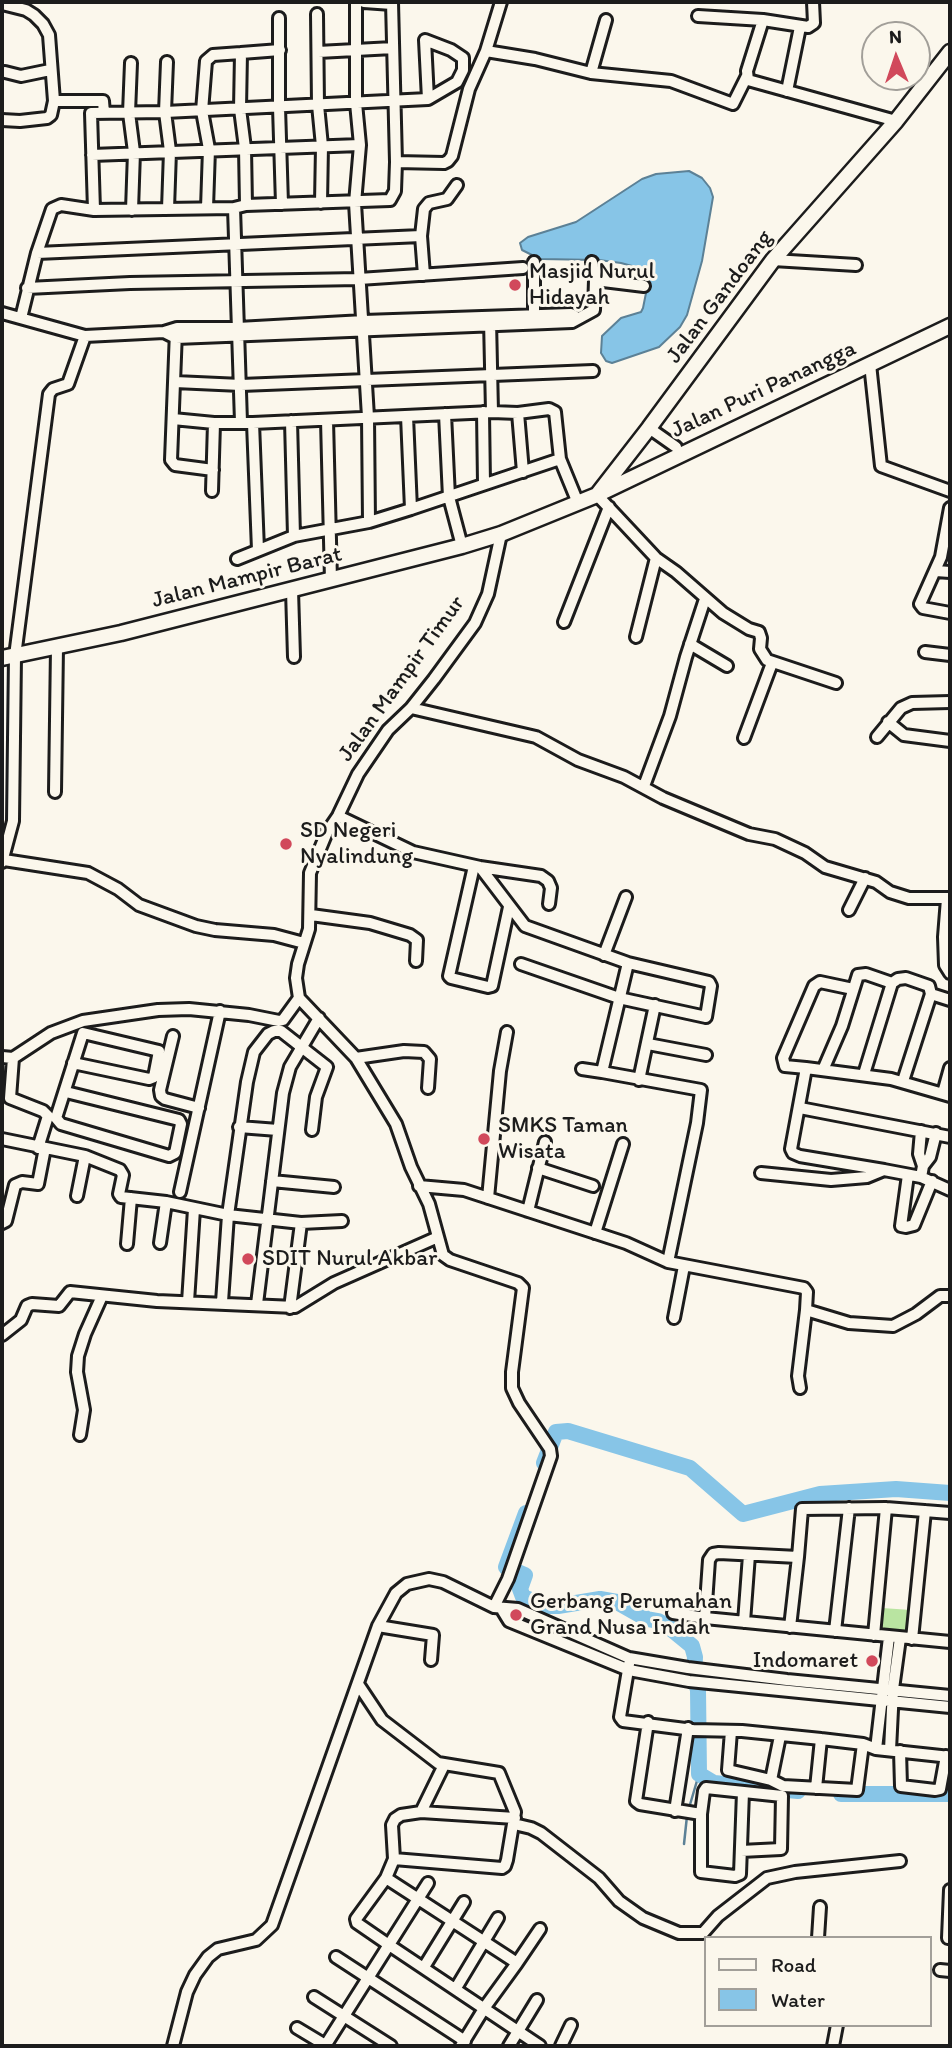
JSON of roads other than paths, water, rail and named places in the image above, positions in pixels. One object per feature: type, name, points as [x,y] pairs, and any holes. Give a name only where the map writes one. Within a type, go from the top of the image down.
[{"type":"street","points":[[356,2],[356,103],[360,145],[355,203],[364,326],[369,522]]},
{"type":"street","points":[[21,318],[37,253],[54,206],[132,210],[390,200],[395,191],[396,162],[392,3],[364,2]]},
{"type":"street","points":[[396,162],[448,161],[452,156],[469,89],[486,51],[501,2]]},
{"type":"street","points":[[698,16],[763,20],[808,27],[814,23],[813,2]]},
{"type":"street","points":[[2,4],[26,10],[43,24],[49,35],[54,101],[51,115],[47,118],[2,120]]},
{"type":"street","points":[[317,14],[318,105],[322,146],[321,203]]},
{"type":"street","points":[[279,18],[282,204]]},
{"type":"street","points":[[591,73],[606,20]]},
{"type":"street","points":[[486,51],[535,59],[591,73],[671,81],[733,104],[747,76],[763,20]]},
{"type":"street","points":[[788,91],[800,27]]},
{"type":"street","points":[[94,210],[89,116],[92,113],[202,111],[428,100],[457,82],[463,70],[463,58],[425,40],[428,100]]},
{"type":"street","points":[[318,52],[393,48]]},
{"type":"street","points":[[207,208],[209,149],[202,111],[206,61],[208,57],[281,50]]},
{"type":"street","name":"Jalan Gandoang","points":[[501,534],[597,495],[773,260],[896,121],[950,52]]},
{"type":"street","points":[[241,53],[240,109],[245,148],[246,205]]},
{"type":"street","points":[[131,62],[129,113],[134,152],[132,210]]},
{"type":"street","points":[[167,62],[165,112],[170,151],[168,209]]},
{"type":"street","points":[[5,72],[21,76],[50,70]]},
{"type":"street","points":[[747,76],[752,83],[896,121]]},
{"type":"street","points":[[54,101],[103,101],[104,113]]},
{"type":"street","points":[[92,155],[360,145]]},
{"type":"street","points":[[424,275],[421,236],[424,209],[426,205],[447,199],[457,185]]},
{"type":"street","points":[[234,208],[241,385],[247,422],[258,550]]},
{"type":"street","points":[[37,253],[421,236]]},
{"type":"street","points":[[773,260],[856,265]]},
{"type":"street","points":[[534,262],[534,320]]},
{"type":"street","points":[[2,313],[85,335],[490,322],[534,320],[571,314],[578,318],[594,310],[593,262]]},
{"type":"street","points":[[27,288],[130,283],[359,279],[523,268]]},
{"type":"street","points":[[595,280],[644,286]]},
{"type":"street","points":[[484,484],[490,322]]},
{"type":"street","name":"Jalan Puri Panangga","points":[[597,495],[950,326]]},
{"type":"street","points":[[176,333],[172,463],[213,470]]},
{"type":"street","points":[[85,335],[68,384],[53,389],[49,394],[9,657],[13,821],[3,861],[88,873],[118,889],[139,905],[195,926],[274,935],[304,943]]},
{"type":"street","points":[[870,364],[881,466],[950,491]]},
{"type":"street","points":[[175,382],[241,385],[593,371]]},
{"type":"street","points":[[173,419],[214,423],[290,421],[518,413],[549,409],[555,412],[560,459],[578,503]]},
{"type":"street","points":[[518,413],[523,472]]},
{"type":"street","points":[[445,414],[449,497],[462,546]]},
{"type":"street","points":[[407,416],[411,509]]},
{"type":"street","points":[[327,420],[331,580]]},
{"type":"street","points":[[290,421],[294,536]]},
{"type":"street","points":[[212,491],[214,423]]},
{"type":"street","points":[[649,428],[676,447]]},
{"type":"street","points":[[237,559],[294,536],[369,522],[560,459]]},
{"type":"street","points":[[597,495],[656,558],[690,583],[705,599],[749,629],[759,632],[762,656],[772,663],[836,683]]},
{"type":"street","points":[[564,622],[609,508]]},
{"type":"street","points":[[950,508],[948,532],[936,571],[920,602],[920,607],[950,613]]},
{"type":"street","name":"Jalan Mampir Barat","points":[[9,657],[292,590],[501,534]]},
{"type":"street","name":"Jalan Mampir Timur","points":[[299,998],[296,978],[309,929],[310,873],[327,832],[338,816],[358,774],[388,730],[411,708],[475,622],[488,594],[501,534]]},
{"type":"street","points":[[636,637],[656,558]]},
{"type":"street","points":[[936,571],[950,572]]},
{"type":"street","points":[[292,590],[294,657]]},
{"type":"street","points":[[644,786],[658,753],[705,599]]},
{"type":"street","points":[[690,644],[727,666]]},
{"type":"street","points":[[55,792],[57,647]]},
{"type":"street","points":[[925,652],[950,655]]},
{"type":"street","points":[[744,738],[772,663]]},
{"type":"street","points":[[877,737],[901,708],[912,703],[950,702]]},
{"type":"street","points":[[411,708],[536,737],[578,760],[644,786],[663,798],[749,834],[775,839],[805,853],[825,867],[877,882],[890,892],[909,898],[949,898],[944,965],[950,973]]},
{"type":"street","points":[[888,722],[904,735],[950,741]]},
{"type":"street","points":[[338,816],[413,852],[477,867],[541,876],[548,881],[551,888],[549,904]]},
{"type":"street","points":[[477,867],[449,976],[451,978],[492,986],[509,907]]},
{"type":"street","points":[[477,867],[525,926],[604,955],[711,983],[706,1017],[619,998],[521,964]]},
{"type":"street","points":[[849,910],[864,878]]},
{"type":"street","points":[[604,955],[626,897]]},
{"type":"street","points":[[310,915],[370,923],[410,935],[417,940],[416,961]]},
{"type":"street","points":[[602,1072],[628,962]]},
{"type":"street","points":[[823,1070],[839,1034],[856,978],[862,973],[892,983]]},
{"type":"street","points":[[864,1074],[892,983],[906,978],[929,986],[931,994],[903,1081]]},
{"type":"street","points":[[853,989],[820,982],[814,986],[783,1063],[785,1066],[864,1074],[903,1081],[947,1094],[950,1068]]},
{"type":"street","points":[[931,994],[950,1000]]},
{"type":"street","points":[[2,1223],[6,1221],[15,1185],[22,1182],[38,1184],[48,1121],[47,1113],[10,1098],[8,1057],[51,1033],[158,1010],[189,1009],[279,1021],[283,1020],[299,998],[356,1059],[397,1124],[419,1186],[429,1204],[443,1255],[450,1260],[518,1283],[523,1288],[512,1388],[550,1449],[551,1456],[497,1607]]},
{"type":"street","points":[[639,1080],[655,1006]]},
{"type":"street","points":[[180,1192],[220,1012]]},
{"type":"street","points":[[257,1304],[283,1093],[290,1067],[319,1018]]},
{"type":"street","points":[[74,1063],[149,1079],[154,1077],[158,1064],[160,1054],[157,1050],[83,1027]]},
{"type":"street","points":[[66,1092],[179,1120],[181,1124],[175,1153],[169,1156],[61,1124],[56,1118],[66,1092],[83,1027]]},
{"type":"street","points":[[222,1302],[228,1215],[239,1127],[254,1052],[268,1034],[274,1031],[281,1031],[327,1067],[316,1097],[312,1130]]},
{"type":"street","points":[[488,1198],[500,1071],[507,1032]]},
{"type":"street","points":[[173,1035],[160,1093],[165,1099],[199,1108]]},
{"type":"street","points":[[648,1044],[706,1055]]},
{"type":"street","points":[[356,1059],[404,1051],[425,1052],[430,1059],[428,1088]]},
{"type":"street","points":[[806,1068],[791,1149],[793,1153],[925,1175],[950,1190]]},
{"type":"street","points":[[582,1069],[701,1090],[697,1123],[668,1262]]},
{"type":"street","points":[[800,1108],[950,1137]]},
{"type":"street","points":[[239,1127],[278,1130]]},
{"type":"street","points":[[921,1131],[919,1154],[925,1175]]},
{"type":"street","points":[[908,1174],[900,1223],[906,1227],[914,1225],[936,1133]]},
{"type":"street","points":[[2,1139],[85,1156],[121,1171],[120,1196],[228,1215],[301,1223],[342,1222]]},
{"type":"street","points":[[528,1210],[545,1142]]},
{"type":"street","points":[[595,1233],[623,1144]]},
{"type":"street","points":[[77,1196],[85,1156]]},
{"type":"street","points":[[538,1168],[593,1186]]},
{"type":"street","points":[[761,1173],[831,1180],[867,1177],[884,1170]]},
{"type":"street","points":[[272,1181],[334,1187]]},
{"type":"street","points":[[419,1186],[464,1190],[595,1233],[668,1262],[804,1287],[807,1292],[799,1354],[800,1388]]},
{"type":"street","points":[[127,1244],[131,1198]]},
{"type":"street","points":[[160,1243],[166,1202]]},
{"type":"street","points":[[188,1302],[194,1209]]},
{"type":"street","points":[[290,1308],[301,1223]]},
{"type":"street","points":[[2,1335],[21,1320],[25,1309],[30,1305],[58,1306],[70,1292],[290,1308],[298,1306],[334,1283],[438,1237]]},
{"type":"street","points":[[674,1318],[684,1266]]},
{"type":"street","points":[[80,1435],[84,1410],[77,1372],[78,1356],[102,1296]]},
{"type":"street","points":[[806,1310],[849,1322],[893,1326],[916,1314],[940,1296],[950,1296]]},
{"type":"street","points":[[835,1631],[849,1508]]},
{"type":"street","points":[[874,1635],[886,1508]]},
{"type":"street","points":[[790,1627],[802,1509],[886,1508],[950,1513]]},
{"type":"street","points":[[912,1639],[925,1511]]},
{"type":"street","points":[[705,1618],[710,1558],[719,1553],[798,1557]]},
{"type":"street","points":[[744,1622],[749,1555]]},
{"type":"street","points":[[173,2046],[187,1992],[208,1957],[218,1949],[256,1940],[272,1926],[378,1626],[396,1592],[407,1584],[429,1579],[443,1582],[497,1607],[509,1620],[629,1670],[694,1681],[950,1696]]},
{"type":"street","points":[[497,1607],[514,1607],[629,1658],[786,1686]]},
{"type":"street","points":[[673,1613],[950,1642]]},
{"type":"street","points":[[378,1626],[433,1635],[431,1660]]},
{"type":"street","points":[[876,1749],[888,1694],[895,1637]]},
{"type":"street","points":[[629,1658],[620,1719],[691,1729],[821,1739],[863,1744],[876,1749],[895,1751],[948,1756],[940,1789],[901,1786],[895,1751],[888,1694]]},
{"type":"street","points":[[358,1685],[382,1720],[444,1765],[499,1773],[509,1794],[514,1821],[507,1860],[502,1868],[394,1859]]},
{"type":"street","points":[[888,1694],[950,1707]]},
{"type":"street","points":[[648,1722],[636,1801],[640,1804],[701,1814]]},
{"type":"street","points":[[675,1811],[691,1729]]},
{"type":"street","points":[[731,1731],[728,1770],[771,1780],[783,1786],[857,1790],[863,1744]]},
{"type":"street","points":[[771,1780],[780,1736]]},
{"type":"street","points":[[816,1788],[821,1739]]},
{"type":"street","points":[[421,1812],[444,1765]]},
{"type":"street","points":[[741,1851],[781,1849],[783,1797],[743,1792],[704,1789],[701,1872],[739,1875],[743,1792]]},
{"type":"street","points":[[540,2046],[389,1945],[356,1919],[386,1878],[394,1859],[392,1825],[401,1815],[421,1812],[514,1821],[531,1828],[578,1860],[599,1878],[619,1901],[643,1918],[672,1932],[707,1935],[718,1916],[767,1878],[795,1872],[900,1861]]},
{"type":"street","points":[[386,1878],[517,1964]]},
{"type":"street","points":[[297,2028],[326,2046],[428,1883]]},
{"type":"street","points":[[948,1938],[950,1890]]},
{"type":"street","points":[[424,1967],[464,1902]]},
{"type":"street","points":[[818,1936],[820,1907]]},
{"type":"street","points":[[456,1988],[498,1918]]},
{"type":"street","points":[[336,1957],[463,2044],[485,2007],[540,1929]]},
{"type":"street","points":[[314,1997],[391,2046]]},
{"type":"street","points":[[509,2046],[537,2000]]},
{"type":"street","points":[[561,2046],[571,2025]]},
{"type":"street","points":[[834,2046],[837,2027]]},
{"type":"water","points":[[689,171],[702,178],[713,197],[702,261],[687,315],[680,327],[659,347],[612,363],[606,361],[601,353],[602,336],[621,318],[641,312],[643,308],[646,293],[643,269],[599,260],[540,259],[522,250],[520,243],[528,237],[576,222],[642,179],[656,174]]},
{"type":"waterway","points":[[544,1463],[556,1432],[568,1431],[690,1468],[743,1514],[820,1494],[896,1489],[950,1493]]},
{"type":"waterway","points":[[526,1513],[506,1567],[525,1575],[520,1589],[523,1597],[546,1606],[600,1599],[617,1602],[670,1628],[692,1646],[695,1657],[699,1774],[714,1783],[798,1791]]},
{"type":"waterway","points":[[689,1808],[699,1774]]},
{"type":"waterway","points":[[841,1794],[950,1794]]},
{"type":"waterway","points":[[684,1844],[687,1816]]},
{"type":"place","name":"Masjid Nurul Hidayah","points":[[515,285]]},
{"type":"place","name":"SD Negeri Nyalindung","points":[[286,844]]},
{"type":"place","name":"SMKS Taman Wisata","points":[[484,1139]]},
{"type":"place","name":"SDIT Nurul Akbar","points":[[248,1259]]},
{"type":"place","name":"Gerbang Perumahan Grand Nusa Indah","points":[[516,1615]]},
{"type":"place","name":"Indomaret","points":[[872,1661]]}]
